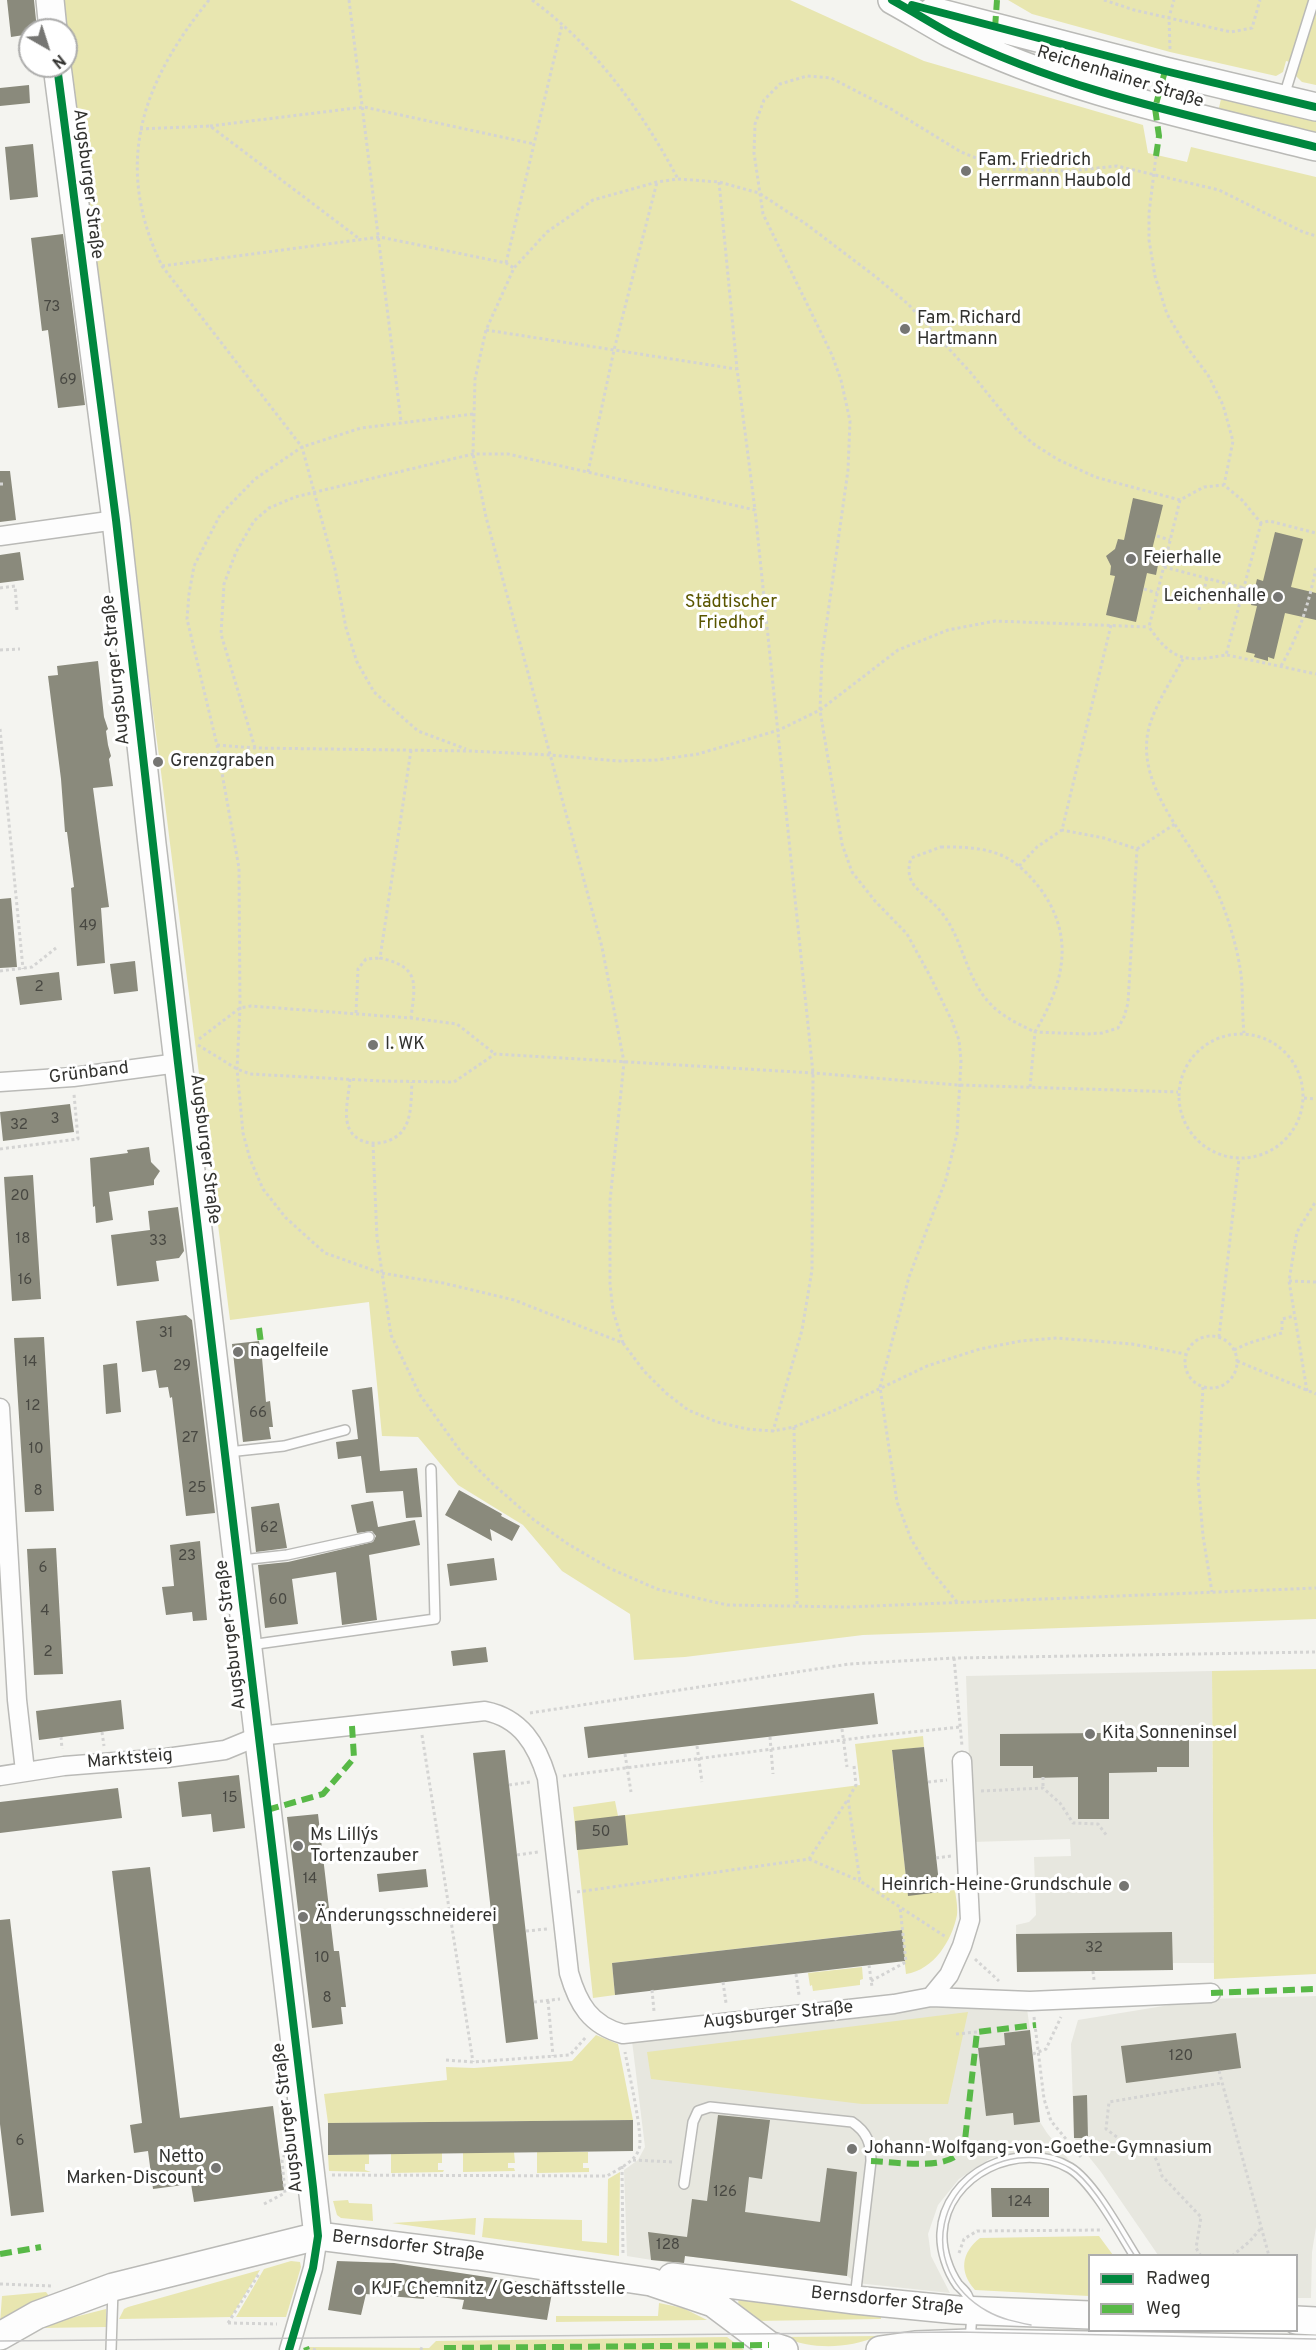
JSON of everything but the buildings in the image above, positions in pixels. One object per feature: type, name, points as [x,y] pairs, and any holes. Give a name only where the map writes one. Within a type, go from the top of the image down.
[{"type":"street","points":[[50,0],[52,18]]},
{"type":"street","name":"Reichenhainer Straße","points":[[893,0],[1165,71],[1316,107]]},
{"type":"street","name":"Reichenhainer Straße","points":[[893,0],[951,34],[1027,66],[1155,108],[1316,147]]},
{"type":"street","name":"Augsburger Straße","points":[[59,78],[116,520],[178,1063],[318,2236]]},
{"type":"street","points":[[0,536],[116,520]]},
{"type":"street","name":"Grünband","points":[[0,1082],[73,1077],[178,1063]]},
{"type":"street","points":[[0,1408],[17,1700],[25,1771]]},
{"type":"street","points":[[259,1736],[485,1711],[500,1714],[517,1724]]},
{"type":"street","name":"Augsburger Straße","points":[[517,1724],[543,1762],[548,1778],[569,1973],[577,1997],[590,2017],[610,2031],[623,2034],[894,2004],[931,1997],[1025,2001],[1211,1993]]},
{"type":"street","name":"Marktsteig","points":[[0,1776],[25,1771],[225,1750],[259,1736]]},
{"type":"street","points":[[931,1997],[949,1975],[962,1946],[970,1920],[962,1761]]},
{"type":"street","points":[[298,2349],[296,2324],[313,2268],[318,2236]]},
{"type":"street","name":"Bernsdorfer Straße","points":[[0,2336],[37,2315],[113,2288],[318,2236],[651,2282],[713,2303],[770,2345],[784,2350]]},
{"type":"street","name":"Bernsdorfer Straße","points":[[651,2282],[674,2276],[855,2300],[972,2311],[1088,2315]]},
{"type":"street","points":[[1298,2320],[1316,2321]]},
{"type":"street","name":"Bernsdorfer Straße","points":[[880,2350],[915,2345],[970,2343],[1179,2342],[1316,2349]]},
{"type":"lane","points":[[1283,99],[1314,0]]},
{"type":"lane","points":[[225,1452],[284,1446],[345,1430]]},
{"type":"lane","points":[[248,1645],[435,1619],[431,1469]]},
{"type":"lane","points":[[238,1561],[287,1555],[369,1537]]},
{"type":"lane","points":[[684,2184],[693,2122],[698,2112],[710,2107],[852,2122],[863,2129],[871,2145],[871,2161],[855,2300]]},
{"type":"lane","points":[[970,2343],[972,2311],[967,2294],[959,2286],[943,2247],[943,2224],[956,2193],[983,2169],[1010,2159],[1039,2157],[1069,2167],[1079,2174],[1135,2254]]},
{"type":"lane","points":[[111,2350],[113,2288]]},
{"type":"path","points":[[209,0],[189,25],[164,67],[144,114],[137,158],[143,221],[162,266],[302,447],[335,569],[346,628],[357,662],[374,692],[418,731],[470,751]]},
{"type":"path","points":[[349,0],[401,421]]},
{"type":"path","points":[[532,0],[595,57],[625,95],[662,150],[678,179]]},
{"type":"path","points":[[1104,0],[1134,10],[1231,32],[1252,28],[1260,0]]},
{"type":"path","points":[[1165,71],[1170,52],[1169,17],[1174,0]]},
{"type":"path","points":[[506,263],[562,25]]},
{"type":"path","points":[[957,1602],[928,1567],[911,1539],[897,1502],[880,1388],[909,1277],[946,1179],[957,1134],[961,1061],[952,1021],[907,934],[875,901],[852,872],[842,844],[820,710],[822,656],[848,470],[850,421],[841,380],[832,355],[763,214],[754,153],[755,124],[764,100],[780,84],[807,76],[831,78],[891,109],[961,152],[1004,169],[1070,171],[1117,166],[1219,190],[1303,232],[1316,236]]},
{"type":"path","points":[[140,129],[210,126],[363,107],[534,144]]},
{"type":"path","points":[[210,126],[361,240]]},
{"type":"path","points":[[1156,156],[1149,222],[1149,240],[1155,276],[1167,314],[1186,346],[1208,375],[1223,405],[1233,441],[1224,485]]},
{"type":"path","points":[[1185,1354],[1132,1344],[1058,1338],[1021,1341],[980,1350],[927,1366],[831,1412],[794,1427],[773,1431],[747,1430],[717,1422],[688,1410],[666,1393],[644,1371],[623,1343],[613,1311],[610,1284],[610,1201],[624,1062],[602,947],[486,517],[473,453],[475,379],[486,330],[514,268],[547,231],[593,200],[657,182],[678,179],[719,182],[759,193],[807,224],[876,277],[908,304],[971,374],[1017,430],[1057,459],[1095,477],[1180,500],[1204,487],[1224,485],[1242,500],[1261,523]]},
{"type":"path","points":[[588,472],[615,350],[657,182]]},
{"type":"path","points":[[719,182],[737,369],[779,730],[813,1073],[812,1270],[802,1330],[773,1431]]},
{"type":"path","points":[[162,266],[380,237],[506,263],[514,268]]},
{"type":"path","points":[[486,330],[737,369]]},
{"type":"path","points":[[473,414],[401,421],[361,428],[302,447],[255,479],[220,516],[194,566],[189,594],[188,619],[217,745],[239,868],[240,1008],[237,1069],[243,1133],[250,1159],[263,1189],[297,1231],[325,1253],[381,1273],[443,1283],[514,1300],[623,1343]]},
{"type":"path","points":[[255,748],[221,634],[224,584],[236,552],[254,521],[269,508],[295,497],[473,453],[508,454],[755,510]]},
{"type":"path","points":[[1180,500],[1149,627],[1162,646],[1183,658],[1205,659],[1226,655],[1316,674]]},
{"type":"path","points":[[1261,523],[1269,521],[1316,533]]},
{"type":"path","points":[[1226,655],[1261,523]]},
{"type":"path","points":[[1157,536],[1170,540]]},
{"type":"path","points":[[1164,567],[1244,588]]},
{"type":"path","points":[[1281,666],[1303,621],[1316,568]]},
{"type":"path","points":[[1199,610],[1207,578]]},
{"type":"path","points":[[0,588],[15,586],[17,611]]},
{"type":"path","points":[[1144,590],[1157,593]]},
{"type":"path","points":[[217,745],[255,748],[470,751],[618,761],[657,760],[698,754],[779,730],[820,710],[898,650],[948,630],[995,621],[1149,627]]},
{"type":"path","points":[[1019,866],[1037,847],[1062,830],[1111,625]]},
{"type":"path","points":[[0,650],[20,649]]},
{"type":"path","points":[[1183,658],[1150,725],[1147,751],[1151,778],[1176,824],[1202,864],[1218,895],[1233,934],[1241,974],[1244,1033]]},
{"type":"path","points":[[0,729],[23,969]]},
{"type":"path","points":[[380,958],[411,750]]},
{"type":"path","points":[[1137,849],[1176,824]]},
{"type":"path","points":[[1062,830],[1104,838],[1137,849]]},
{"type":"path","points":[[1030,1088],[1035,1032],[1054,994],[1062,971],[1063,946],[1054,909],[1029,876],[1004,856],[973,848],[941,847],[911,858],[907,870],[910,879],[942,912],[953,931],[972,978],[1003,1016],[1035,1032],[1102,1033],[1118,1028],[1128,1003],[1137,849]]},
{"type":"path","points":[[0,971],[32,967],[56,948]]},
{"type":"path","points":[[356,1013],[358,969],[366,959],[380,958],[393,961],[406,968],[412,976],[415,982],[411,1018]]},
{"type":"path","points":[[495,1054],[454,1082],[412,1082],[250,1074],[237,1069],[194,1043],[240,1008],[251,1006],[457,1023],[495,1054],[813,1073],[958,1085],[1178,1092]]},
{"type":"path","points":[[1244,1033],[1263,1037],[1272,1042],[1293,1061],[1302,1078],[1304,1098],[1300,1117],[1291,1134],[1277,1148],[1259,1156],[1239,1159],[1219,1155],[1195,1138],[1188,1130],[1180,1112],[1178,1092],[1183,1073],[1192,1056],[1207,1043],[1225,1035],[1244,1033]]},
{"type":"path","points":[[0,1149],[78,1139],[73,1077]]},
{"type":"path","points":[[350,1079],[347,1121],[357,1136],[373,1144],[391,1140],[405,1128],[412,1082]]},
{"type":"path","points":[[1304,1098],[1316,1099]]},
{"type":"path","points":[[373,1144],[377,1238],[391,1335],[420,1395],[461,1452],[534,1520],[568,1544],[609,1568],[657,1589],[727,1605],[847,1606],[1316,1588]]},
{"type":"path","points":[[1219,1337],[1239,1159]]},
{"type":"path","points":[[1307,1391],[1289,1281],[1297,1232],[1316,1201]]},
{"type":"path","points":[[1289,1281],[1316,1282]]},
{"type":"path","points":[[1234,1350],[1282,1333],[1282,1319],[1293,1316]]},
{"type":"path","points":[[1202,1337],[1219,1337],[1234,1350],[1237,1361],[1232,1377],[1220,1387],[1203,1387],[1195,1384],[1186,1371],[1185,1354],[1189,1347],[1202,1337]]},
{"type":"path","points":[[1237,1361],[1316,1394]]},
{"type":"path","points":[[1203,1387],[1198,1479],[1203,1536],[1212,1592]]},
{"type":"path","points":[[794,1427],[797,1606]]},
{"type":"path","points":[[517,1724],[524,1714],[849,1664],[954,1658],[1316,1652]]},
{"type":"path","points":[[548,1778],[960,1727],[954,1658]]},
{"type":"path","points":[[420,1717],[473,2062]]},
{"type":"path","points":[[842,1729],[847,1767]]},
{"type":"path","points":[[770,1737],[773,1774]]},
{"type":"path","points":[[697,1746],[702,1782]]},
{"type":"path","points":[[625,1754],[631,1792]]},
{"type":"path","points":[[809,1859],[856,1785],[854,1766]]},
{"type":"path","points":[[1043,1777],[1043,1788]]},
{"type":"path","points":[[964,1792],[1043,1788],[1060,1803],[1073,1823],[1098,1824],[1107,1836]]},
{"type":"path","points":[[848,1799],[860,1881]]},
{"type":"path","points":[[560,1895],[809,1859],[860,1881],[962,1946],[1025,2001],[1039,2053],[1044,2099],[1051,2121],[1087,2165]]},
{"type":"path","points":[[871,1981],[906,1962],[900,1907]]},
{"type":"path","points":[[869,1965],[872,1987]]},
{"type":"path","points":[[796,1974],[799,1995]]},
{"type":"path","points":[[723,1982],[726,2003]]},
{"type":"path","points":[[652,1990],[654,2011]]},
{"type":"path","points":[[534,2002],[577,1997]]},
{"type":"path","points":[[1033,2054],[1046,2049],[1069,1999]]},
{"type":"path","points":[[548,2001],[553,2056]]},
{"type":"path","points":[[446,2060],[473,2062],[570,2055],[598,2024]]},
{"type":"path","points":[[956,2034],[977,2032]]},
{"type":"path","points":[[312,2175],[607,2176],[632,2160],[640,2149],[638,2121],[623,2034]]},
{"type":"path","points":[[1219,2071],[1268,2254]]},
{"type":"path","points":[[1200,2254],[1196,2248],[1201,2217],[1162,2176],[1152,2152],[1121,2140],[1106,2129],[1109,2102],[1222,2083]]},
{"type":"path","points":[[632,2160],[688,2163]]},
{"type":"path","points":[[622,2166],[623,2277]]},
{"type":"path","points":[[264,2204],[285,2193],[285,2182]]},
{"type":"path","points":[[1234,2254],[1261,2228]]},
{"type":"path","points":[[959,2286],[957,2269],[959,2251],[964,2239],[977,2231],[1104,2230]]},
{"type":"path","points":[[275,2248],[228,2323],[296,2324]]},
{"type":"path","points":[[298,2349],[316,2350]]},
{"type":"shaded area","name":"Kita Sonneninsel","points":[[1212,1671],[1214,1963],[1173,1963],[1173,1970],[1017,1972],[1016,1925],[1029,1922],[1036,1915],[1034,1857],[1071,1856],[1070,1839],[972,1842],[966,1676]]},
{"type":"shaded area","points":[[1316,1996],[1316,2227],[1312,2252],[1311,2298],[1298,2298],[1298,2254],[1157,2254],[1101,2172],[1074,2138],[1071,2044],[1078,2020],[1206,1999]]},
{"type":"shaded area","name":"Johann-Wolfgang-von-Goethe-Gymnasium","points":[[930,2007],[1027,2009],[1030,2030],[1004,2033],[1005,2045],[978,2048],[986,2116],[1013,2113],[1015,2125],[1040,2122],[1069,2160],[1035,2152],[991,2158],[959,2179],[938,2205],[928,2234],[931,2256],[950,2293],[857,2283],[847,2276],[685,2256],[683,2265],[627,2256],[624,2170],[638,2160],[645,2147],[632,2041]]},
{"type":"green space","name":"Städtischer Friedhof","points":[[60,0],[790,0],[924,61],[1143,125],[1148,153],[1187,162],[1191,147],[1316,177],[1316,1619],[863,1635],[685,1657],[634,1660],[630,1614],[562,1571],[523,1525],[458,1485],[418,1437],[382,1436],[369,1302],[230,1320],[159,756],[88,243],[68,78],[78,78],[78,18],[64,18]]},
{"type":"green space","points":[[1008,0],[1316,0],[1316,85],[1302,82],[1296,76],[1299,64],[1286,61],[1283,72],[1276,76],[1170,52],[1032,14]]},
{"type":"green space","points":[[1227,95],[1316,116],[1316,142],[1218,112],[1221,99]]},
{"type":"green space","points":[[1316,1669],[1316,1974],[1214,1979],[1212,1671]]},
{"type":"green space","points":[[923,1736],[924,1747],[892,1751],[908,1895],[955,1890],[957,1909],[955,1925],[946,1944],[925,1967],[906,1974],[901,1930],[612,1963],[615,1995],[593,1998],[573,1807],[615,1801],[618,1816],[860,1785],[855,1744]]},
{"type":"green space","points":[[862,1967],[863,1979],[860,1980],[860,1985],[813,1991],[812,1985],[810,1986],[808,1973]]},
{"type":"green space","points":[[968,2012],[948,2104],[862,2104],[651,2079],[647,2052]]},
{"type":"green space","points":[[596,2035],[618,2044],[633,2120],[328,2123],[324,2094],[447,2080],[446,2067],[474,2068],[572,2061]]},
{"type":"green space","points":[[514,2152],[515,2163],[508,2163],[508,2168],[514,2168],[515,2171],[463,2172],[463,2153]]},
{"type":"green space","points":[[537,2152],[588,2152],[588,2163],[583,2163],[583,2168],[589,2168],[589,2172],[537,2173]]},
{"type":"green space","points":[[442,2153],[442,2163],[438,2163],[438,2170],[444,2170],[443,2172],[391,2173],[391,2154]]},
{"type":"green space","points":[[369,2154],[369,2164],[365,2164],[365,2170],[371,2172],[329,2171],[328,2155]]},
{"type":"green space","points":[[620,2172],[619,2256],[482,2237],[484,2218],[582,2220],[582,2241],[607,2243],[608,2179]]},
{"type":"green space","points":[[348,2200],[349,2203],[372,2204],[373,2221],[341,2218],[337,2215],[333,2201]]},
{"type":"green space","points":[[476,2218],[475,2235],[392,2223]]},
{"type":"green space","points":[[1099,2236],[1112,2254],[1088,2254],[1088,2296],[975,2290],[966,2276],[964,2263],[969,2250],[980,2238]]},
{"type":"green space","points":[[291,2261],[300,2262],[301,2267],[286,2317],[236,2317],[264,2269]]},
{"type":"green space","points":[[260,2270],[231,2317],[119,2319],[124,2309],[128,2307]]},
{"type":"green space","points":[[46,2292],[49,2296],[0,2323],[2,2296]]},
{"type":"green space","points":[[740,2298],[881,2313],[881,2319],[755,2321],[742,2310],[738,2302]]},
{"type":"green space","points":[[659,2303],[683,2308],[707,2320],[556,2322],[556,2316],[658,2316]]},
{"type":"green space","points":[[106,2309],[106,2327],[40,2328],[63,2320]]},
{"type":"green space","points":[[878,2336],[854,2343],[830,2346],[806,2344],[783,2337]]},
{"type":"green space","points":[[727,2337],[744,2350],[304,2350],[306,2347],[429,2348],[436,2341]]},
{"type":"tram line","points":[[1031,2325],[1009,2320],[987,2311],[964,2293],[950,2271],[943,2248],[944,2224],[953,2201],[968,2181],[990,2166],[1018,2158],[1045,2159],[1064,2165],[1088,2184],[1106,2208],[1134,2254]]},
{"type":"tram line","points":[[0,2341],[957,2332],[1316,2339]]},
{"type":"marked path","points":[[995,28],[997,0]]},
{"type":"marked path","points":[[1156,156],[1159,136],[1155,108],[1165,71]]},
{"type":"marked path","points":[[259,1328],[263,1358]]},
{"type":"marked path","points":[[267,1810],[323,1794],[354,1758],[352,1726]]},
{"type":"marked path","points":[[1211,1993],[1316,1989]]},
{"type":"marked path","points":[[871,2161],[927,2164],[948,2160],[958,2154],[965,2140],[977,2032],[1036,2025]]},
{"type":"marked path","points":[[0,2254],[41,2247]]},
{"type":"marked path","points":[[444,2348],[769,2345]]},
{"type":"cycle path","points":[[892,0],[951,34],[994,54],[1084,87],[1177,113],[1316,147]]},
{"type":"cycle path","points":[[912,5],[1165,71],[1316,107]]},
{"type":"cycle path","points":[[59,78],[116,520],[178,1063],[318,2236],[313,2268],[289,2350]]},
{"type":"place","name":"Fam. Friedrich Herrmann Haubold","points":[[966,171]]},
{"type":"place","name":"Fam. Richard Hartmann","points":[[905,329]]},
{"type":"place","name":"Feierhalle","points":[[1131,559]]},
{"type":"place","name":"Leichenhalle","points":[[1278,597]]},
{"type":"place","name":"Grenzgraben","points":[[158,762]]},
{"type":"place","name":"I. WK","points":[[373,1045]]},
{"type":"place","name":"nagelfeile","points":[[238,1352]]},
{"type":"place","name":"Kita Sonneninsel","points":[[1090,1734]]},
{"type":"place","name":"Ms Lilly´s Tortenzauber","points":[[298,1846]]},
{"type":"place","name":"Heinrich-Heine-Grundschule","points":[[1124,1886]]},
{"type":"place","name":"Änderungsschneiderei","points":[[303,1917]]},
{"type":"place","name":"Johann-Wolfgang-von-Goethe-Gymnasium","points":[[852,2149]]},
{"type":"place","name":"Netto Marken-Discount","points":[[216,2168]]},
{"type":"place","name":"KJF Chemnitz / Geschäftsstelle","points":[[359,2290]]}]
